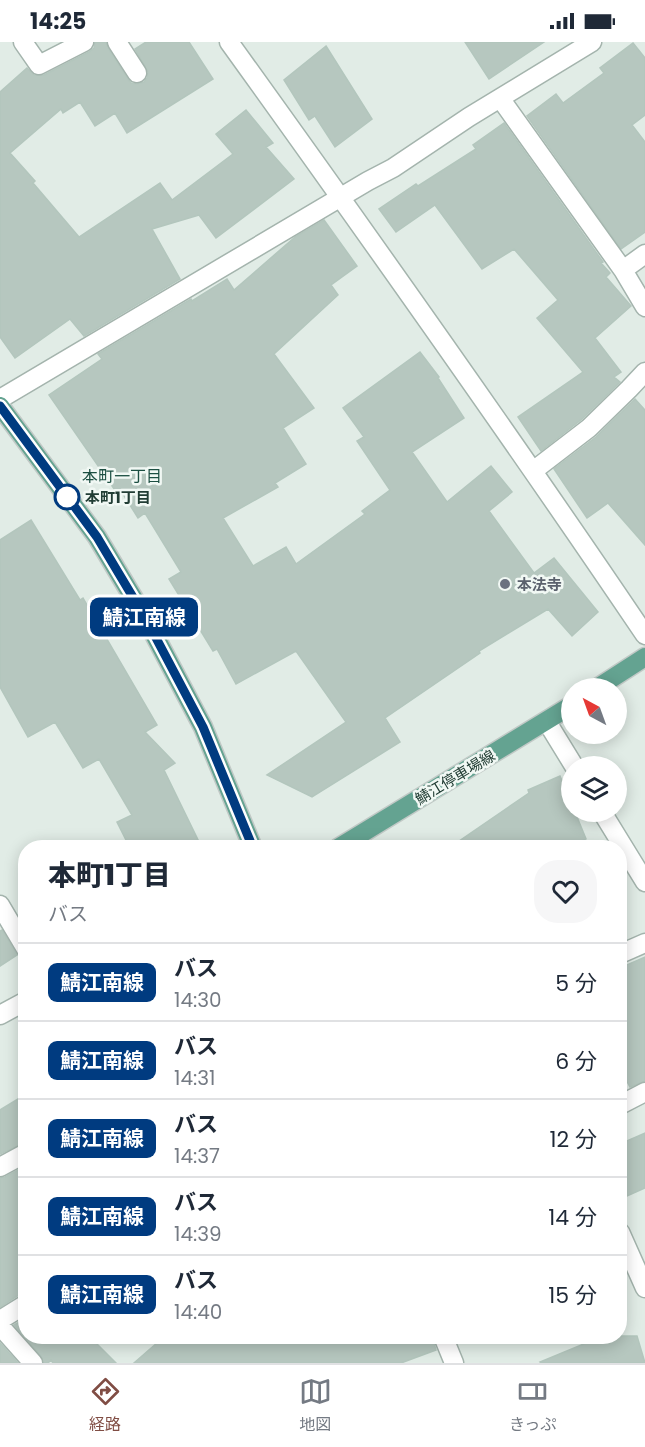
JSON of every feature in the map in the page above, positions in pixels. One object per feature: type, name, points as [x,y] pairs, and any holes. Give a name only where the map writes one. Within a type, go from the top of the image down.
[{"type":"main road","points":[[0,406],[97,537],[146,619],[203,727],[250,840]]},
{"type":"main road","points":[[612,678],[645,657]]},
{"type":"main road","name":"鯖江停車場線","points":[[351,840],[561,712]]},
{"type":"street","points":[[23,42],[39,65],[84,42]]},
{"type":"street","points":[[117,42],[137,73]]},
{"type":"street","points":[[229,42],[341,197],[645,635]]},
{"type":"street","points":[[0,399],[393,168],[469,117],[592,42]]},
{"type":"street","points":[[500,98],[623,270],[645,307]]},
{"type":"street","points":[[623,270],[645,254]]},
{"type":"street","points":[[533,471],[590,428],[645,372]]},
{"type":"street","points":[[546,722],[568,756]]},
{"type":"street","points":[[608,822],[619,840]]},
{"type":"street","points":[[627,853],[645,882]]},
{"type":"street","points":[[0,905],[18,935]]},
{"type":"street","points":[[627,951],[645,943]]},
{"type":"street","points":[[0,1015],[18,1005]]},
{"type":"street","points":[[627,1101],[645,1092]]},
{"type":"street","points":[[0,1167],[18,1158]]},
{"type":"street","points":[[627,1248],[645,1288]]},
{"type":"street","points":[[0,1320],[18,1309]]},
{"type":"street","points":[[0,1326],[33,1363]]},
{"type":"street","points":[[446,1344],[454,1363]]},
{"type":"building","points":[[95,42],[106,42],[131,83],[144,82],[147,78],[148,72],[135,49],[146,42],[189,42],[213,79],[127,133],[115,113],[95,126],[80,102],[63,113],[61,109],[10,153],[79,237],[160,183],[172,200],[233,154],[216,134],[246,110],[273,143],[266,147],[294,179],[216,238],[199,215],[152,229],[180,279],[84,336],[70,319],[15,358],[0,337],[0,92],[27,68],[34,75],[44,75],[89,52],[94,48]]},
{"type":"building","points":[[465,42],[544,42],[489,79]]},
{"type":"building","points":[[633,43],[645,58],[645,115],[632,125],[645,142],[645,232],[621,249],[527,116],[556,94],[563,103],[604,73],[600,68]]},
{"type":"building","points":[[326,46],[372,119],[335,147],[315,116],[309,120],[284,80]]},
{"type":"building","points":[[504,123],[603,262],[601,263],[610,273],[606,277],[631,306],[595,338],[621,372],[614,377],[620,382],[582,419],[541,451],[518,417],[583,372],[537,318],[558,300],[514,249],[482,269],[435,205],[396,232],[379,209],[476,149],[473,145]]},
{"type":"building","points":[[324,220],[357,266],[331,285],[338,295],[274,354],[314,408],[283,428],[306,464],[275,483],[278,487],[223,518],[253,566],[286,547],[296,564],[365,514],[362,511],[390,490],[357,441],[364,437],[343,408],[420,352],[439,377],[464,418],[412,452],[447,502],[491,466],[512,492],[489,511],[534,573],[554,558],[598,612],[572,636],[548,609],[479,651],[480,653],[385,718],[400,742],[312,797],[267,775],[346,722],[296,651],[236,684],[217,649],[213,651],[169,579],[181,572],[145,513],[138,518],[123,494],[119,496],[49,395],[102,359],[98,354],[191,299],[192,301],[227,279],[234,290],[295,237]]},
{"type":"building","points":[[635,399],[645,410],[645,545],[608,503],[587,518],[554,469],[596,437]]},
{"type":"building","points":[[31,520],[80,600],[83,598],[157,725],[145,732],[175,763],[164,770],[198,840],[126,840],[117,822],[132,815],[99,759],[83,768],[55,722],[28,737],[0,687],[0,540]]},
{"type":"building","points":[[560,776],[561,822],[579,822],[586,839],[461,840],[529,793],[528,790]]},
{"type":"building","points":[[2,930],[17,955],[0,966],[0,931]]},
{"type":"building","points":[[645,957],[645,1081],[630,1087],[627,1081],[627,965]]},
{"type":"building","points":[[18,1099],[18,1146],[0,1154],[0,1110]]},
{"type":"building","points":[[645,1133],[645,1188],[627,1196],[627,1141]]},
{"type":"building","points":[[18,1170],[18,1295],[0,1307],[0,1178]]},
{"type":"building","points":[[627,1336],[637,1336],[645,1363],[541,1363],[584,1344],[627,1344]]},
{"type":"building","points":[[0,1343],[18,1363],[0,1363]]},
{"type":"building","points":[[31,1344],[97,1344],[116,1363],[53,1363],[51,1360],[44,1363]]},
{"type":"building","points":[[156,1344],[434,1344],[436,1350],[401,1363],[134,1363]]},
{"type":"bus line","name":"鯖江南線","points":[[0,406],[97,537],[146,619],[203,727],[250,840]]},
{"type":"place","name":"本町1丁目","points":[[67,497]]},
{"type":"place","name":"本法寺","points":[[505,584]]},
{"type":"district","name":"本町一丁目","points":[[122,476]]}]
